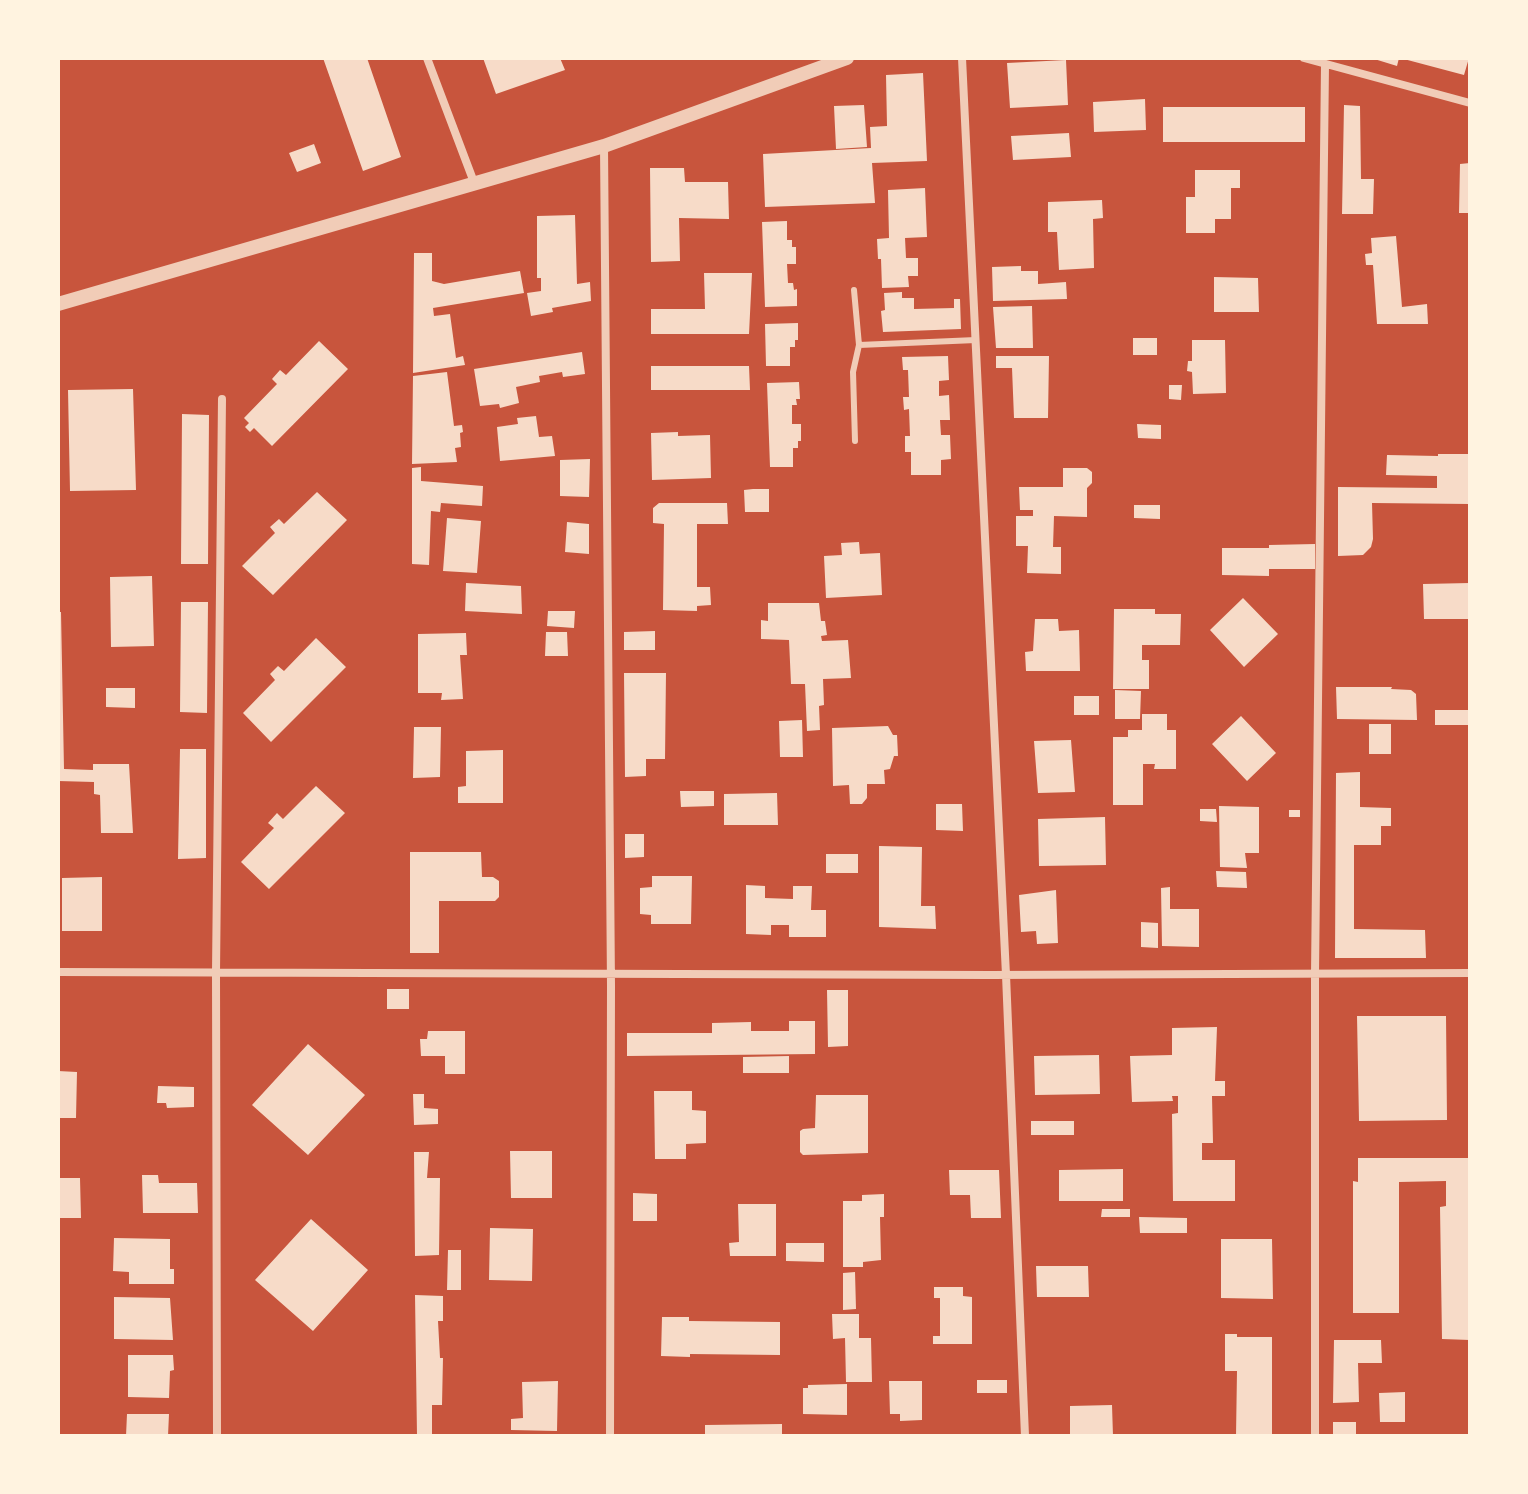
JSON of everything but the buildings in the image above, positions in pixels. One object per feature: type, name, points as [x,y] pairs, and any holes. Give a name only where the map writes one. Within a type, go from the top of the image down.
[{"type":"street","points":[[427,58],[475,185]]},
{"type":"street","points":[[962,58],[1025,1436]]},
{"type":"street","points":[[1304,58],[1470,103]]},
{"type":"street","points":[[58,304],[604,146],[838,60]]},
{"type":"street","points":[[1315,1436],[1315,973],[1325,64]]},
{"type":"street","points":[[604,146],[610,1436]]},
{"type":"street","points":[[217,1436],[216,972],[222,399]]},
{"type":"street","points":[[58,972],[1470,973]]},
{"type":"lane","points":[[854,290],[859,345],[853,372],[855,441]]},
{"type":"lane","points":[[859,345],[976,340]]}]
